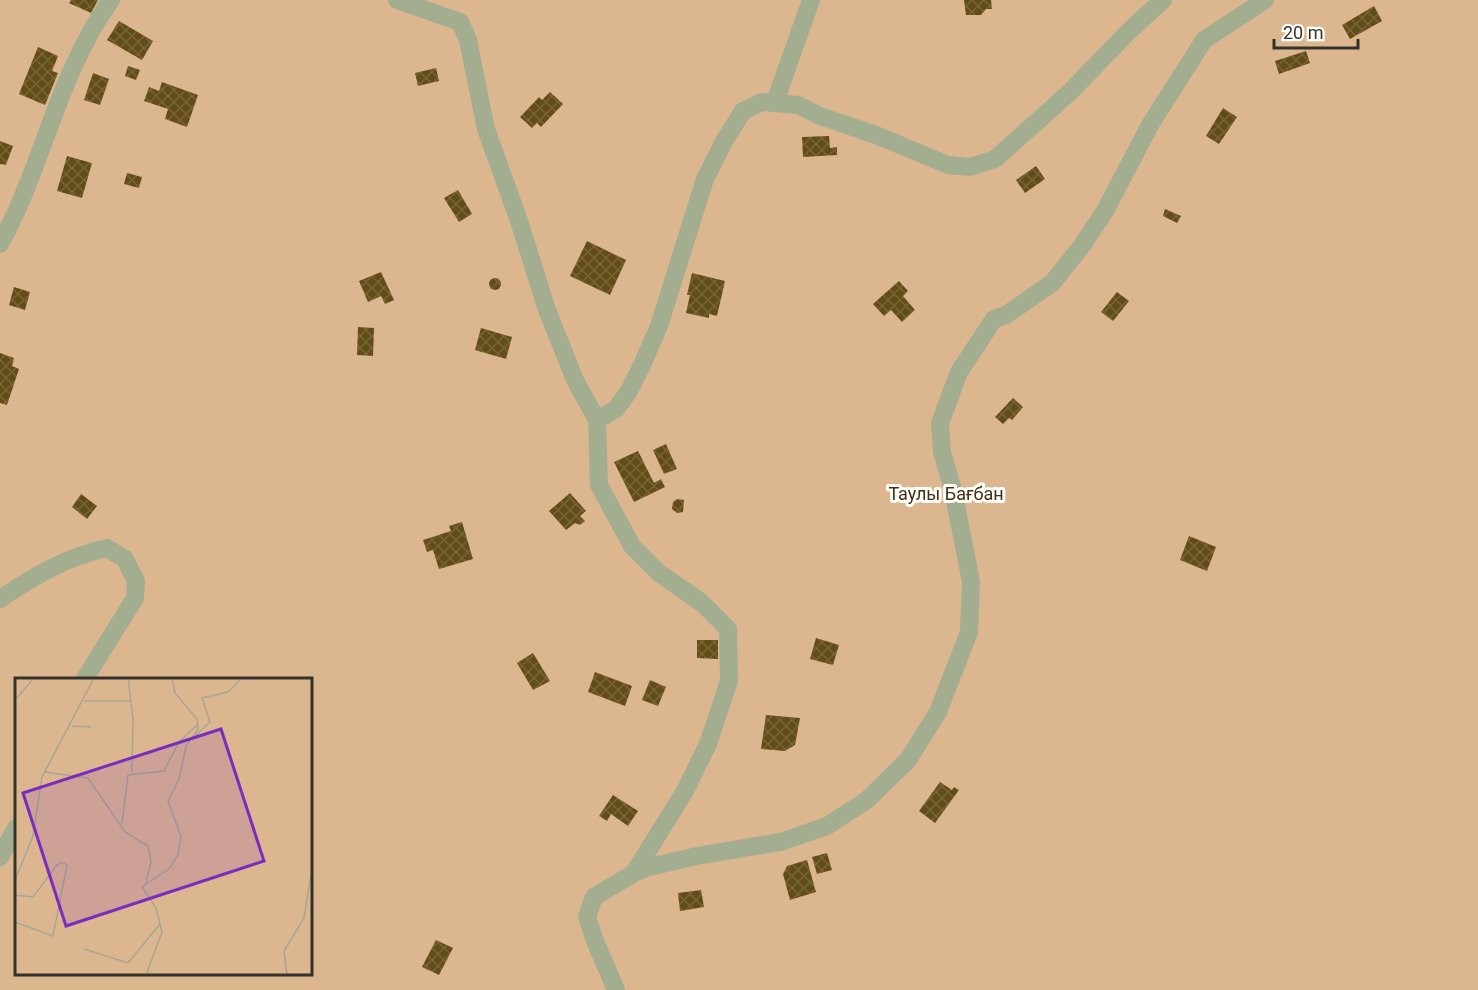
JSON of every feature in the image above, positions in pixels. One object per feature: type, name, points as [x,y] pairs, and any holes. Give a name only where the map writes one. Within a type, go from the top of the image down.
[{"type":"street","points":[[0,244],[20,202],[67,78],[102,12],[111,0]]},
{"type":"street","points":[[397,0],[460,22],[468,40],[486,129],[502,180],[519,221],[547,310],[575,380],[597,420],[599,485],[632,546],[659,573],[702,603],[728,629],[729,681],[708,744],[685,791],[634,873]]},
{"type":"street","points":[[775,102],[811,0]]},
{"type":"street","points":[[597,420],[616,409],[628,391],[659,326],[705,179],[723,143],[743,111],[762,102],[798,105],[820,116],[876,135],[948,165],[970,167],[995,159],[1070,92],[1129,31],[1163,0]]},
{"type":"street","points":[[616,990],[587,917],[594,897],[634,873],[649,867],[697,856],[780,842],[826,826],[867,800],[908,760],[938,712],[969,632],[971,582],[953,490],[942,452],[940,423],[958,372],[994,319],[1006,315],[1052,283],[1081,248],[1105,211],[1150,125],[1204,40],[1265,0]]},
{"type":"street","points":[[0,599],[34,576],[68,559],[107,548],[125,559],[136,581],[135,598],[85,678]]},
{"type":"street","points":[[0,857],[15,830]]},
{"type":"green space","name":"Таулы Бағбан","points":[[0,0],[1478,0],[1478,990],[0,990]]},
{"type":"building","points":[[71,0],[98,0],[91,13],[69,3]]},
{"type":"building","points":[[964,0],[991,0],[992,9],[986,9],[981,15],[966,15]]},
{"type":"building","points":[[1374,6],[1382,21],[1350,39],[1342,25]]},
{"type":"building","points":[[119,21],[153,41],[142,60],[107,40]]},
{"type":"building","points":[[38,47],[58,56],[52,71],[58,73],[45,105],[19,94]]},
{"type":"building","points":[[1306,51],[1310,63],[1279,74],[1275,61]]},
{"type":"building","points":[[128,66],[140,70],[136,80],[125,76]]},
{"type":"building","points":[[436,68],[439,81],[418,86],[415,73]]},
{"type":"building","points":[[93,73],[109,79],[100,105],[84,100]]},
{"type":"building","points":[[162,82],[198,95],[187,127],[165,119],[168,109],[144,101],[149,87],[159,91]]},
{"type":"building","points":[[550,92],[563,104],[541,127],[537,123],[532,128],[520,117],[539,97],[542,100]]},
{"type":"building","points":[[1223,108],[1237,117],[1219,144],[1206,136]]},
{"type":"building","points":[[829,136],[830,148],[837,147],[837,155],[803,157],[802,137]]},
{"type":"building","points":[[0,141],[13,146],[6,165],[0,164]]},
{"type":"building","points":[[67,156],[92,163],[82,198],[57,191]]},
{"type":"building","points":[[1036,166],[1045,179],[1025,193],[1016,180]]},
{"type":"building","points":[[127,173],[142,177],[139,188],[124,184]]},
{"type":"building","points":[[458,190],[472,214],[459,222],[444,198]]},
{"type":"building","points":[[1165,209],[1181,216],[1177,223],[1163,216]]},
{"type":"building","points":[[587,241],[626,260],[610,295],[570,276]]},
{"type":"building","points":[[381,272],[394,300],[385,304],[381,296],[368,302],[359,281]]},
{"type":"building","points":[[692,273],[725,281],[717,316],[709,314],[709,318],[686,313]]},
{"type":"building","points":[[497,278],[501,284],[497,290],[493,290],[489,282]]},
{"type":"building","points":[[899,281],[908,291],[903,296],[915,310],[902,322],[891,310],[884,316],[873,304]]},
{"type":"building","points":[[14,287],[30,292],[25,310],[9,305]]},
{"type":"building","points":[[1117,292],[1129,301],[1113,321],[1101,312]]},
{"type":"building","points":[[358,327],[374,328],[373,356],[357,355]]},
{"type":"building","points":[[481,328],[512,337],[506,359],[475,350]]},
{"type":"building","points":[[0,353],[14,358],[12,366],[19,369],[7,405],[0,403]]},
{"type":"building","points":[[1013,398],[1023,407],[1012,420],[1009,418],[1003,424],[995,417]]},
{"type":"building","points":[[666,444],[677,469],[664,474],[653,450]]},
{"type":"building","points":[[638,451],[654,483],[661,479],[665,487],[634,502],[614,462]]},
{"type":"building","points":[[570,493],[586,511],[580,516],[585,521],[580,525],[575,523],[566,530],[549,511]]},
{"type":"building","points":[[81,494],[97,506],[87,519],[72,507]]},
{"type":"building","points":[[677,499],[684,500],[683,512],[677,513],[672,509],[673,502]]},
{"type":"building","points":[[462,522],[473,559],[439,569],[433,550],[427,552],[423,540],[451,531],[449,526]]},
{"type":"building","points":[[1189,536],[1216,547],[1207,571],[1180,560]]},
{"type":"building","points":[[816,638],[839,645],[833,665],[810,659]]},
{"type":"building","points":[[697,640],[718,640],[718,659],[697,658]]},
{"type":"building","points":[[533,653],[550,681],[533,690],[517,663]]},
{"type":"building","points":[[595,672],[632,686],[625,706],[588,692]]},
{"type":"building","points":[[650,680],[666,687],[658,706],[642,700]]},
{"type":"building","points":[[766,715],[800,718],[795,745],[785,751],[761,749]]},
{"type":"building","points":[[940,782],[952,790],[954,787],[959,790],[935,823],[919,811]]},
{"type":"building","points":[[613,795],[638,811],[628,826],[611,814],[607,821],[599,816]]},
{"type":"building","points":[[827,853],[832,870],[817,874],[812,857]]},
{"type":"building","points":[[807,860],[816,892],[790,900],[783,874],[787,866]]},
{"type":"building","points":[[701,890],[704,907],[680,911],[678,893]]},
{"type":"building","points":[[436,940],[453,948],[439,975],[422,967]]}]
